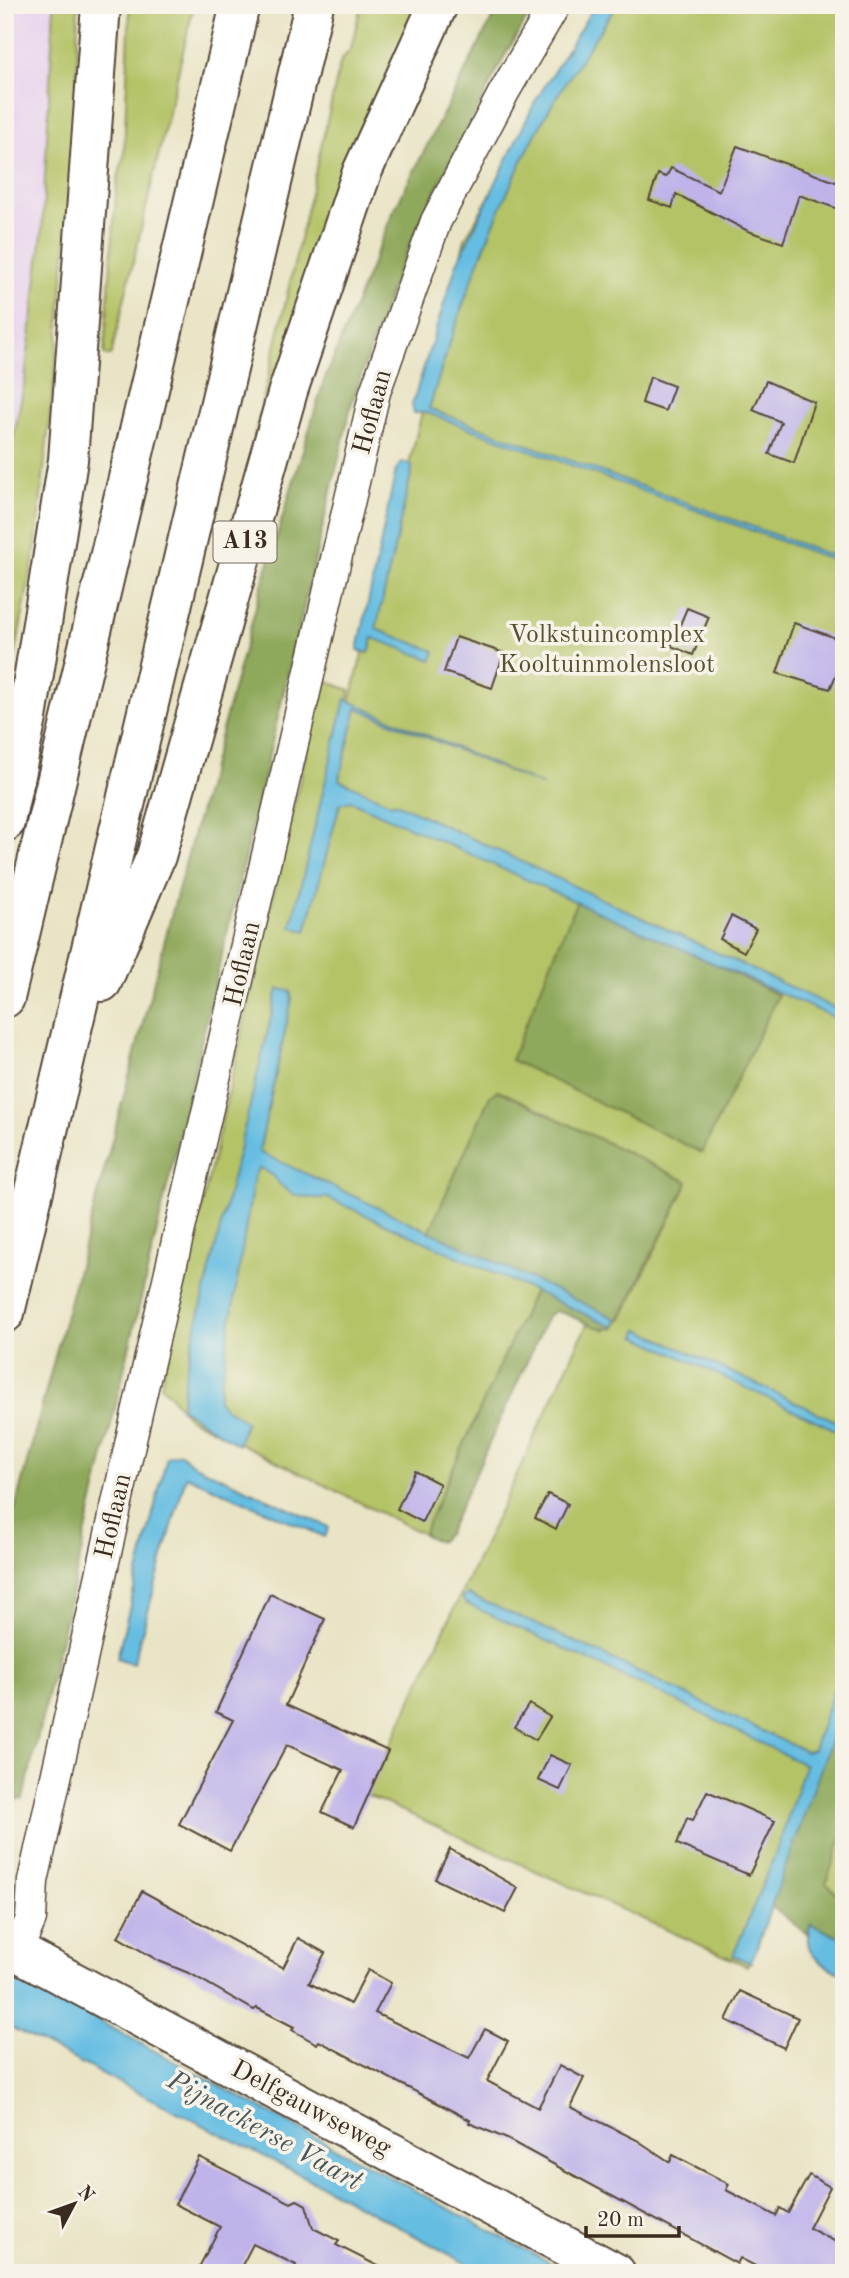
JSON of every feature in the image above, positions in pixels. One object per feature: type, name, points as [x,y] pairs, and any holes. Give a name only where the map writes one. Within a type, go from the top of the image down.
[{"type":"main road","points":[[5,822],[27,718],[68,460],[101,5]]},
{"type":"main road","points":[[5,998],[240,5]]},
{"type":"main road","name":"A13","points":[[5,1313],[314,5]]},
{"type":"main road","name":"A13","points":[[61,1081],[156,856],[288,391],[362,172],[439,5]]},
{"type":"main road","name":"Delfgauwseweg","points":[[11,1949],[616,2273]]},
{"type":"street","name":"Hoflaan","points":[[11,1949],[31,1919],[33,1881],[138,1413],[375,392],[436,221],[504,92],[555,5]]},
{"type":"shaded area","points":[[5,5],[58,5],[60,143],[5,557]]},
{"type":"green space","points":[[54,5],[78,5],[76,121],[58,343],[35,550],[5,708],[5,481],[25,380],[42,233]]},
{"type":"green space","points":[[130,5],[194,5],[111,356],[104,355],[117,182],[124,156]]},
{"type":"green space","points":[[361,5],[428,5],[241,496],[341,60],[351,49]]},
{"type":"green space","points":[[499,5],[535,5],[505,55],[421,220],[395,278],[352,402],[23,1799],[5,1800],[5,1546],[177,894],[261,588],[324,381],[394,210]]},
{"type":"green space","name":"Volkstuincomplex Kooltuinmolensloot","points":[[598,5],[844,5],[844,1695],[747,1966],[367,1795],[588,1322],[606,1330],[623,1317],[688,1182],[498,1090],[490,1096],[534,1291],[423,1534],[189,1418],[161,1385],[323,680],[350,690],[339,747],[465,239]]},
{"type":"green space","points":[[578,898],[778,995],[702,1153],[511,1060]]},
{"type":"green space","points":[[498,1090],[688,1182],[615,1328],[600,1328],[555,1311],[548,1316],[448,1533],[439,1542],[423,1534],[534,1291],[427,1236],[490,1096]]},
{"type":"green space","points":[[844,1688],[844,1831],[826,1883],[844,1901],[844,1940],[811,1924],[807,1934],[767,1903]]},
{"type":"green space","points":[[844,1831],[844,1901],[825,1883]]},
{"type":"water","points":[[595,5],[617,5],[550,108],[513,180],[467,293],[429,409],[844,560],[844,564],[427,413],[414,413],[412,405],[457,263],[535,102]]},
{"type":"water","points":[[402,462],[412,465],[412,470],[376,629],[435,651],[432,660],[373,638],[369,653],[358,650],[396,470]]},
{"type":"water","points":[[345,699],[543,786],[357,708],[339,780],[392,804],[394,802],[805,994],[844,1013],[844,1022],[351,801],[340,804],[306,931],[291,927]]},
{"type":"water","points":[[278,989],[290,991],[292,999],[259,1152],[617,1319],[613,1327],[328,1198],[295,1195],[267,1171],[259,1168],[254,1176],[218,1400],[225,1408],[246,1421],[238,1445],[181,1408],[186,1369]]},
{"type":"water","points":[[639,1329],[844,1425],[844,1434],[636,1336]]},
{"type":"water","points":[[180,1453],[192,1464],[329,1527],[325,1537],[186,1476],[133,1664],[117,1658],[167,1457]]},
{"type":"water","points":[[467,1594],[587,1647],[806,1752],[813,1750],[844,1659],[844,1704],[751,1963],[733,1956],[778,1847],[805,1765],[660,1693],[465,1603],[462,1598]]},
{"type":"water","points":[[811,1924],[844,1940],[844,1975],[820,1962],[810,1950],[808,1934]]},
{"type":"water","name":"Pijnackerse Vaart","points":[[5,1971],[569,2273],[484,2273],[323,2186],[12,2028],[5,2023]]},
{"type":"building","points":[[737,146],[844,185],[844,211],[799,195],[783,243],[748,231],[676,194],[672,208],[649,200],[658,174],[666,177],[671,168],[719,191]]},
{"type":"building","points":[[650,377],[674,386],[665,411],[642,403]]},
{"type":"building","points":[[766,381],[814,402],[794,463],[769,454],[781,422],[753,410]]},
{"type":"building","points":[[687,608],[709,617],[693,655],[671,646]]},
{"type":"building","points":[[794,623],[844,641],[844,657],[830,689],[777,673]]},
{"type":"building","points":[[456,637],[504,653],[492,688],[444,672]]},
{"type":"building","points":[[731,916],[756,929],[744,952],[720,939]]},
{"type":"building","points":[[415,1471],[440,1484],[422,1522],[397,1509]]},
{"type":"building","points":[[548,1494],[568,1504],[556,1529],[535,1518]]},
{"type":"building","points":[[270,1594],[325,1619],[286,1705],[388,1751],[354,1827],[322,1812],[343,1770],[287,1745],[230,1851],[179,1824],[233,1720],[216,1712]]},
{"type":"building","points":[[529,1704],[550,1717],[536,1740],[514,1727]]},
{"type":"building","points":[[550,1755],[572,1765],[560,1790],[538,1780]]},
{"type":"building","points":[[707,1791],[775,1821],[749,1875],[677,1844],[687,1818],[693,1820]]},
{"type":"building","points":[[450,1849],[518,1888],[505,1913],[435,1879]]},
{"type":"building","points":[[142,1891],[283,1968],[298,1938],[325,1953],[309,1983],[350,2004],[368,1970],[391,1983],[375,2013],[469,2058],[485,2029],[508,2041],[487,2081],[538,2108],[560,2065],[584,2078],[570,2107],[637,2140],[670,2162],[673,2155],[729,2184],[726,2190],[776,2216],[780,2208],[788,2213],[809,2175],[830,2187],[809,2228],[844,2246],[844,2273],[769,2273],[740,2258],[737,2264],[507,2139],[469,2123],[470,2120],[319,2041],[317,2044],[292,2030],[294,2027],[257,2008],[254,2010],[191,1974],[159,1961],[118,1937]]},
{"type":"building","points":[[740,1991],[798,2018],[784,2048],[726,2020]]},
{"type":"building","points":[[199,2157],[291,2203],[297,2200],[306,2205],[313,2228],[339,2241],[336,2245],[392,2273],[292,2273],[296,2265],[253,2244],[238,2273],[196,2273],[220,2227],[175,2204]]}]
